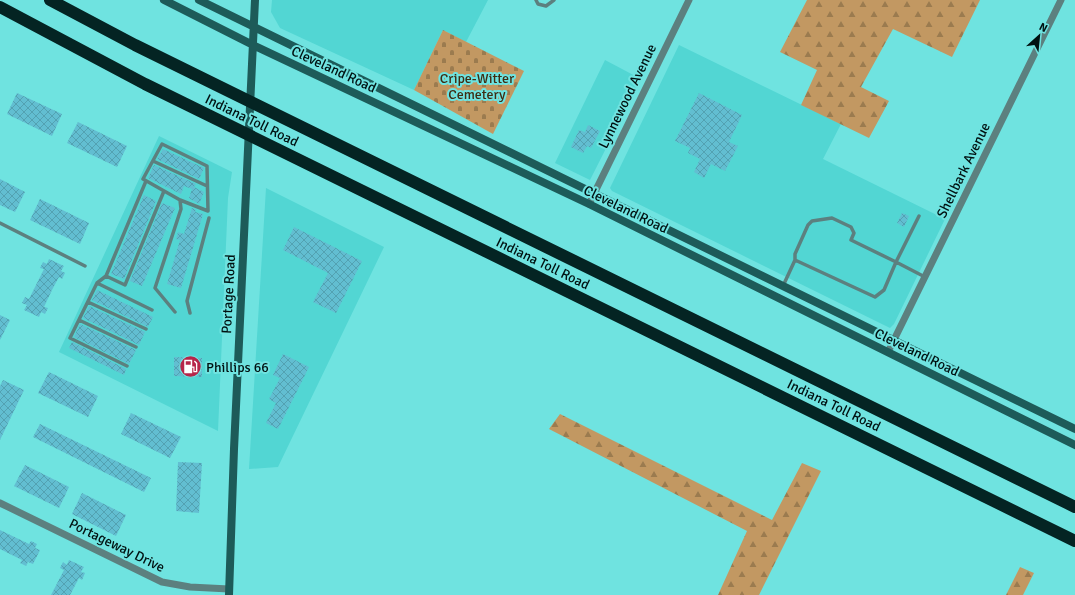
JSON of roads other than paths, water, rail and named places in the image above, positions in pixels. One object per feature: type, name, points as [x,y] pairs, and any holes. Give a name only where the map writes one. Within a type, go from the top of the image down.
[{"type":"highway","name":"Indiana Toll Road","points":[[50,0],[142,48],[1075,507]]},
{"type":"highway","name":"Indiana Toll Road","points":[[0,7],[75,48],[153,87],[1075,541]]},
{"type":"main road","name":"Cleveland Road","points":[[164,0],[589,204],[1075,445]]},
{"type":"main road","name":"Cleveland Road","points":[[199,0],[1075,429]]},
{"type":"main road","name":"Portage Road","points":[[229,592],[234,448],[255,0]]},
{"type":"street","name":"Lynnewood Avenue","points":[[589,204],[689,0]]},
{"type":"street","name":"Shellbark Avenue","points":[[888,352],[1061,0]]},
{"type":"street","name":"Portageway Drive","points":[[0,503],[162,582],[229,592]]},
{"type":"lane","points":[[536,0],[538,4],[546,6],[554,0]]},
{"type":"lane","points":[[162,144],[206,166],[208,211],[180,200],[146,181],[143,179],[162,144]]},
{"type":"lane","points":[[153,161],[207,186]]},
{"type":"lane","points":[[127,366],[70,338],[97,283],[106,276],[146,181]]},
{"type":"lane","points":[[106,276],[125,285],[164,191]]},
{"type":"lane","points":[[175,312],[154,288],[181,209],[180,200]]},
{"type":"lane","points":[[920,216],[896,262],[884,290],[875,297],[796,260],[794,254],[808,225],[812,221],[832,218],[851,227],[854,233],[851,240],[896,262],[925,277]]},
{"type":"lane","points":[[190,313],[187,301],[209,218]]},
{"type":"lane","points":[[0,223],[85,266]]},
{"type":"lane","points":[[782,286],[796,260]]},
{"type":"lane","points":[[97,283],[152,310]]},
{"type":"lane","points":[[88,302],[146,329]]},
{"type":"lane","points":[[79,320],[136,347]]},
{"type":"place","name":"Phillips 66","points":[[190,367]]},
{"type":"park label","name":"Cripe-Witter Cemetery","points":[[477,86]]}]
